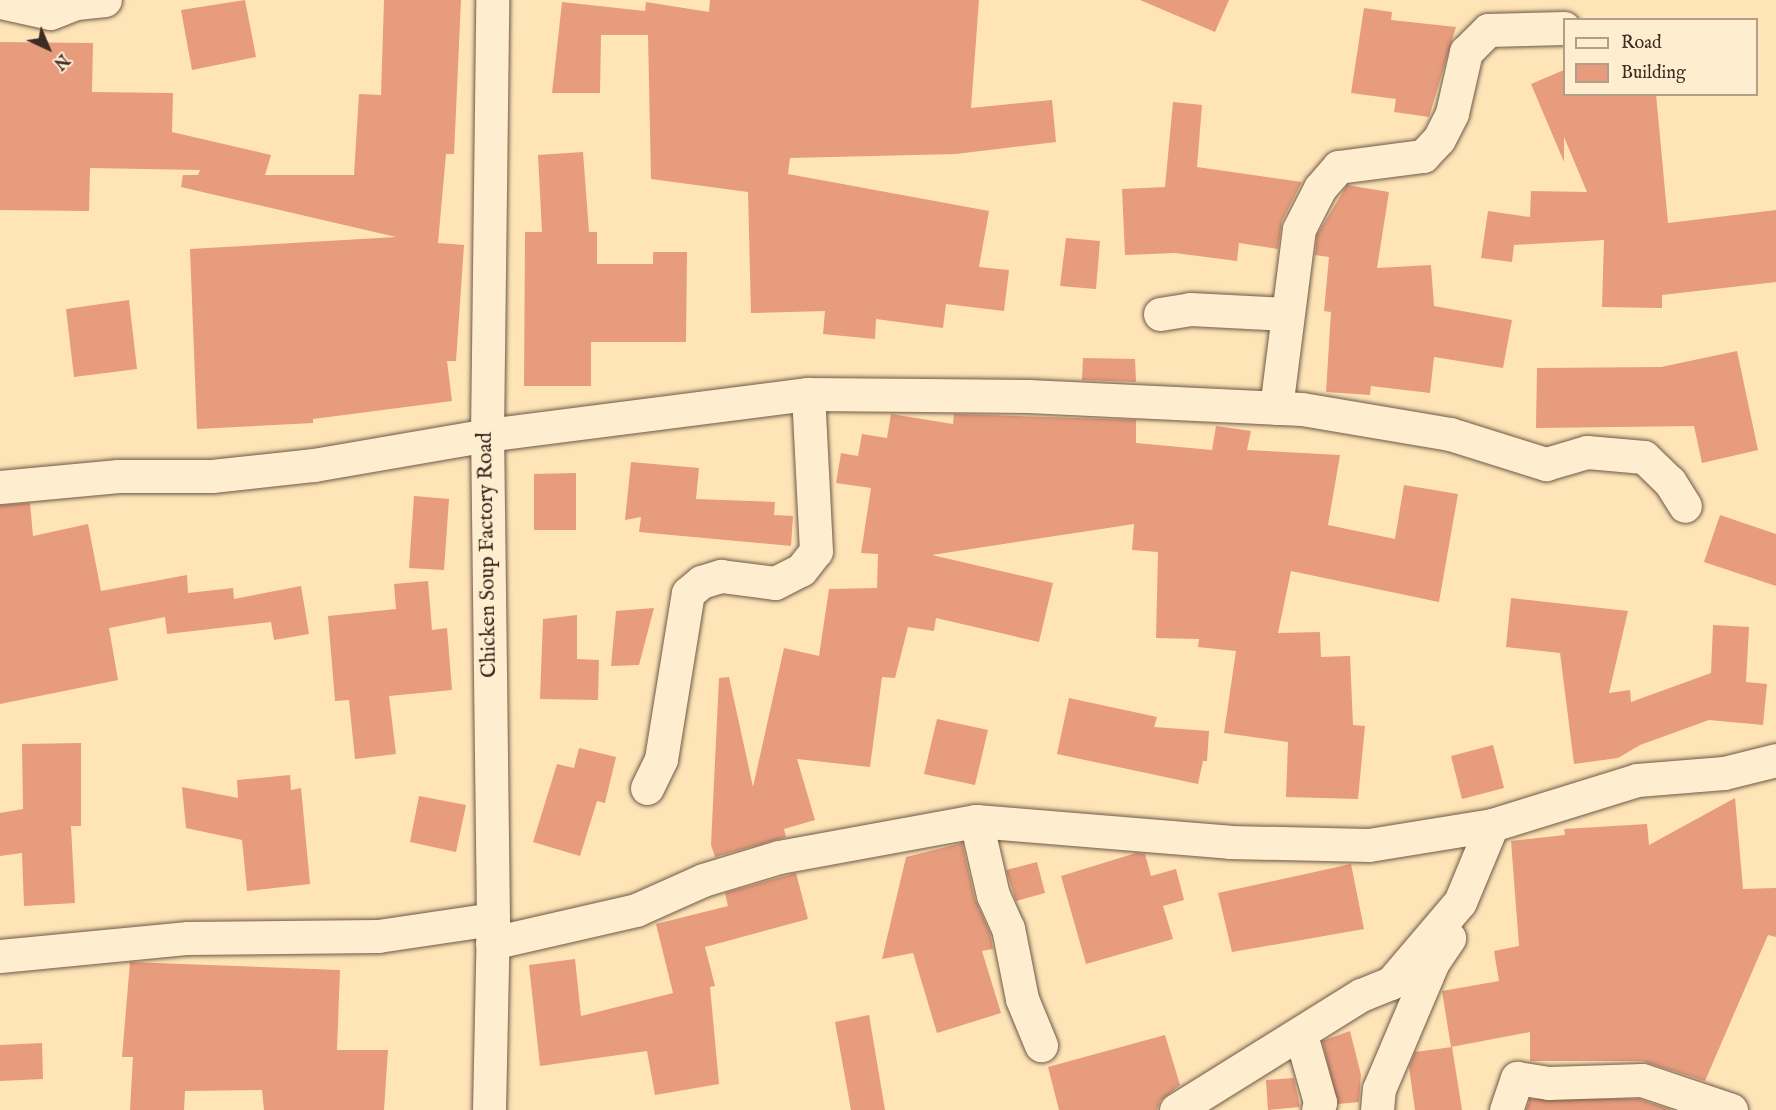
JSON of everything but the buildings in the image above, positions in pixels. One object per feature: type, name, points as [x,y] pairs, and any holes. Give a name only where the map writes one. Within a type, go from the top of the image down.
[{"type":"street","points":[[0,2],[50,13],[76,3],[105,0]]},
{"type":"street","name":"Chicken Soup Factory Road","points":[[489,1110],[492,931],[487,435],[492,0]]},
{"type":"street","points":[[1276,408],[1299,229],[1320,188],[1338,167],[1423,156],[1440,139],[1452,113],[1466,52],[1488,30],[1563,28]]},
{"type":"street","points":[[1160,314],[1190,309],[1287,314]]},
{"type":"street","points":[[647,788],[661,759],[688,593],[701,582],[721,576],[781,581],[801,570],[816,550],[808,394]]},
{"type":"street","points":[[0,487],[118,476],[246,472],[487,435],[808,394],[1028,396],[1276,408],[1450,434],[1546,464],[1587,452],[1644,457],[1670,482],[1685,506]]},
{"type":"street","points":[[0,956],[188,938],[378,936],[492,931],[636,910],[703,880],[779,857],[976,821],[1229,842],[1369,846],[1486,837],[1637,780],[1724,773],[1776,760]]},
{"type":"street","points":[[976,821],[993,895],[1008,928],[1022,999],[1041,1045]]},
{"type":"street","points":[[1176,1110],[1301,1035],[1361,995],[1391,982],[1460,903],[1486,837]]},
{"type":"street","points":[[1377,1110],[1379,1089],[1433,962],[1479,892],[1486,837]]},
{"type":"street","points":[[1301,1035],[1320,1102],[1318,1110]]},
{"type":"street","points":[[1506,1110],[1516,1078],[1549,1083],[1642,1080],[1731,1110]]}]
